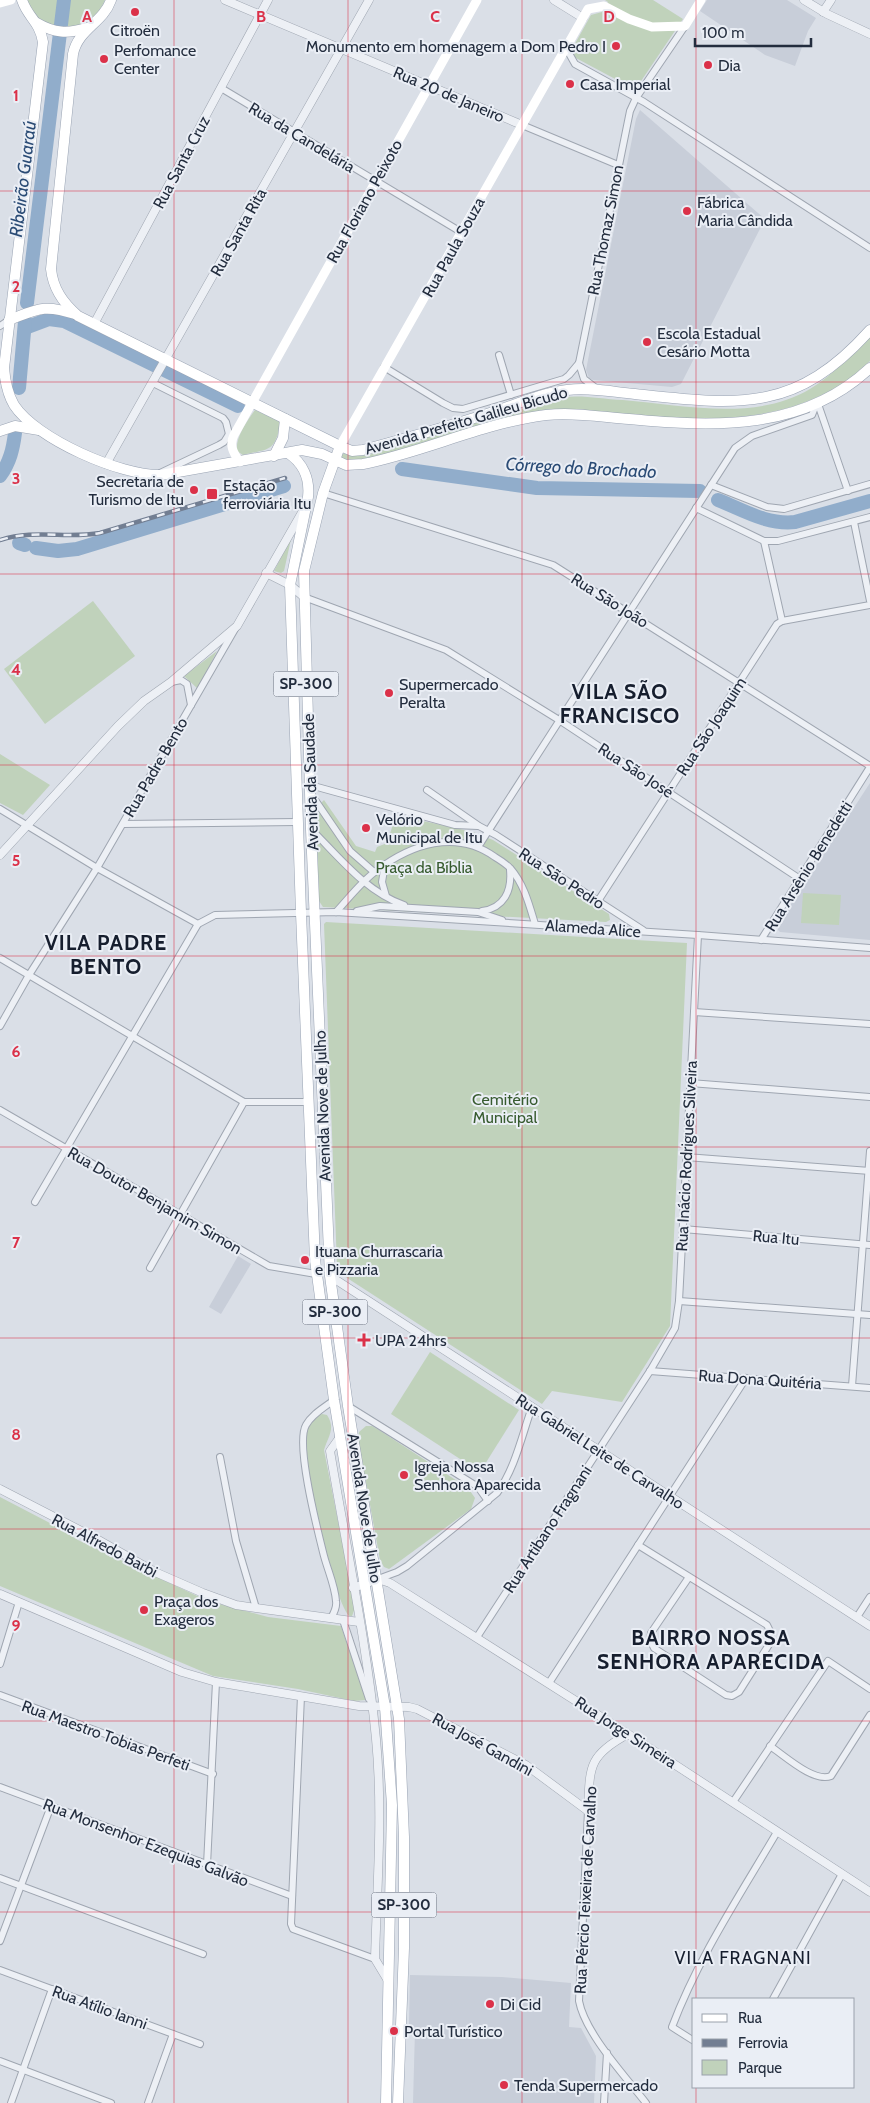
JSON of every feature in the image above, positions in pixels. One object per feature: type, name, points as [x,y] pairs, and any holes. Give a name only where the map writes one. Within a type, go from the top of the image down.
[{"type":"main road","points":[[0,3],[11,0]]},
{"type":"main road","points":[[0,394],[43,42],[37,23],[26,10],[22,0]]},
{"type":"main road","points":[[78,316],[58,294],[53,282],[51,269],[73,54],[78,39],[87,28],[103,15],[111,0]]},
{"type":"main road","name":"Rua Floriano Peixoto","points":[[252,402],[477,0]]},
{"type":"main road","points":[[588,9],[602,3],[645,25],[658,27],[685,26],[701,0]]},
{"type":"main road","name":"Rua Paula Souza","points":[[340,446],[588,9]]},
{"type":"main road","points":[[37,23],[60,32],[87,28]]},
{"type":"main road","points":[[4,368],[6,384],[14,404],[23,415],[42,430],[106,464],[138,474],[156,475],[274,456],[283,438],[285,419],[78,316],[44,307],[9,320]]},
{"type":"main road","name":"Avenida Prefeito Galileu Bicudo","points":[[285,419],[352,451],[363,450],[469,420],[556,392],[577,389],[718,402],[765,398],[798,388],[815,377],[844,356],[870,330]]},
{"type":"main road","name":"Avenida Prefeito Galileu Bicudo","points":[[274,456],[302,450],[322,454],[346,465],[372,462],[519,420],[549,415],[571,414],[670,423],[728,423],[770,418],[817,404],[842,391],[870,368]]},
{"type":"main road","points":[[240,462],[234,452],[230,438],[252,402]]},
{"type":"main road","points":[[0,431],[15,426],[42,430]]},
{"type":"main road","name":"Avenida da Saudade","points":[[315,913],[304,571],[323,493],[340,446]]},
{"type":"main road","name":"Avenida da Saudade","points":[[288,452],[299,462],[305,473],[308,486],[290,584],[301,913]]},
{"type":"main road","points":[[296,789],[302,805],[303,820],[311,829]]},
{"type":"main road","name":"Avenida Nove de Julho","points":[[301,913],[316,1274],[334,1400],[385,1707],[392,1805],[386,2103]]},
{"type":"main road","name":"Avenida Nove de Julho","points":[[315,913],[330,1276],[348,1406],[398,1707],[404,1809],[404,1948],[398,2103]]},
{"type":"main road","points":[[315,1237],[318,1245],[319,1265],[330,1276]]},
{"type":"main road","points":[[316,1274],[324,1278],[332,1295]]},
{"type":"main road","points":[[390,1930],[395,1944],[404,1948]]},
{"type":"street","name":"Rua 20 de Janeiro","points":[[225,0],[618,165]]},
{"type":"street","name":"Rua Santa Cruz","points":[[94,324],[268,0]]},
{"type":"street","name":"Rua Santa Rita","points":[[106,464],[369,0]]},
{"type":"street","points":[[554,0],[583,18]]},
{"type":"street","points":[[588,9],[593,0]]},
{"type":"street","points":[[804,0],[822,12],[870,34]]},
{"type":"street","points":[[822,12],[830,0]]},
{"type":"street","name":"Rua Thomaz Simon","points":[[579,362],[630,111],[636,98],[685,26]]},
{"type":"street","points":[[566,48],[574,64],[636,98],[870,248]]},
{"type":"street","name":"Rua da Candelária","points":[[221,88],[461,232]]},
{"type":"street","points":[[0,326],[9,320]]},
{"type":"street","points":[[499,355],[512,395]]},
{"type":"street","points":[[579,362],[584,379],[598,390]]},
{"type":"street","points":[[384,367],[443,403],[458,409],[469,408],[564,379],[569,376],[579,362]]},
{"type":"street","points":[[155,380],[219,416],[226,422],[230,438],[156,475]]},
{"type":"street","points":[[478,847],[628,611],[739,444],[752,436],[812,415],[817,404]]},
{"type":"street","points":[[817,404],[848,491]]},
{"type":"street","points":[[711,485],[775,509],[792,508],[870,484]]},
{"type":"street","name":"Rua São João","points":[[323,493],[553,565],[628,611],[870,767]]},
{"type":"street","name":"Rua Padre Bento","points":[[0,1026],[29,975],[123,824],[306,505]]},
{"type":"street","points":[[696,508],[764,541],[778,541],[870,517]]},
{"type":"street","points":[[854,522],[870,601]]},
{"type":"street","points":[[764,541],[782,621],[870,606]]},
{"type":"street","points":[[266,573],[290,584],[304,597]]},
{"type":"street","name":"Rua São José","points":[[304,597],[438,647],[559,720],[800,879]]},
{"type":"street","name":"Rua São Joaquim","points":[[598,902],[777,624],[782,621]]},
{"type":"street","points":[[0,855],[26,824],[118,726],[144,701],[171,682],[237,626]]},
{"type":"street","points":[[171,682],[180,680],[187,684],[191,705]]},
{"type":"street","name":"Rua Arsênio Benedetti","points":[[761,940],[870,767]]},
{"type":"street","points":[[310,789],[339,837],[350,851],[374,872]]},
{"type":"street","name":"Rua São Pedro","points":[[310,789],[454,825],[479,826]]},
{"type":"street","name":"Rua São Pedro","points":[[427,790],[479,826],[489,830],[644,931]]},
{"type":"street","points":[[0,809],[97,868],[198,924],[35,1202]]},
{"type":"street","points":[[123,824],[298,822]]},
{"type":"street","points":[[311,829],[364,882],[386,896],[412,908]]},
{"type":"street","points":[[326,844],[335,841],[339,837]]},
{"type":"street","points":[[336,912],[374,872],[405,852],[427,844],[456,841],[478,847],[510,867],[527,897],[535,924]]},
{"type":"street","points":[[385,864],[382,882],[386,896]]},
{"type":"street","points":[[348,913],[380,906],[478,912],[494,909],[505,899],[509,887],[510,867]]},
{"type":"street","name":"Alameda Alice","points":[[198,924],[215,915],[336,912],[698,934],[870,948]]},
{"type":"street","points":[[478,912],[505,922]]},
{"type":"street","name":"Rua Inácio Rodrigues Silveira","points":[[650,1371],[675,1328],[679,1301],[698,934]]},
{"type":"street","points":[[0,958],[244,1102],[308,1102]]},
{"type":"street","points":[[694,1012],[870,1024]]},
{"type":"street","points":[[690,1083],[870,1097]]},
{"type":"street","points":[[150,1268],[244,1102]]},
{"type":"street","name":"Rua Doutor Benjamim Simon","points":[[0,1110],[269,1266],[316,1274]]},
{"type":"street","points":[[852,1386],[866,1244],[870,1151]]},
{"type":"street","points":[[686,1157],[869,1171]]},
{"type":"street","name":"Rua Itu","points":[[683,1229],[866,1244]]},
{"type":"street","name":"Rua Gabriel Leite de Carvalho","points":[[330,1276],[870,1626]]},
{"type":"street","points":[[679,1301],[870,1315]]},
{"type":"street","name":"Rua Dona Quitéria","points":[[650,1371],[870,1388]]},
{"type":"street","name":"Rua Artibano Fragnani","points":[[477,1637],[650,1371]]},
{"type":"street","points":[[549,1683],[746,1378]]},
{"type":"street","points":[[331,1618],[336,1601],[324,1556],[302,1450],[305,1426],[314,1415],[334,1400]]},
{"type":"street","points":[[348,1406],[478,1487],[488,1501]]},
{"type":"street","points":[[353,1588],[365,1582],[397,1572],[407,1566],[488,1501],[503,1485],[532,1407]]},
{"type":"street","points":[[340,1437],[330,1451],[359,1622],[376,1739],[379,1802],[375,1959],[388,1981]]},
{"type":"street","points":[[220,1457],[236,1541],[256,1608]]},
{"type":"street","name":"Rua Alfredo Barbi","points":[[0,1489],[176,1582],[236,1604],[359,1622]]},
{"type":"street","points":[[638,1545],[690,1577],[767,1625],[771,1633],[770,1643],[739,1692],[732,1696],[726,1695],[654,1648],[650,1640],[651,1633],[690,1577]]},
{"type":"street","name":"Rua Jorge Simeira","points":[[378,1579],[390,1583],[477,1637],[870,1892]]},
{"type":"street","name":"Rua José Gandini","points":[[0,1594],[182,1672],[216,1682],[371,1707],[417,1708],[526,1765],[588,1811]]},
{"type":"street","points":[[857,1617],[870,1597]]},
{"type":"street","points":[[0,1664],[19,1602]]},
{"type":"street","points":[[342,1620],[371,1707]]},
{"type":"street","points":[[734,1802],[828,1661],[870,1689]]},
{"type":"street","points":[[207,1865],[213,1774],[216,1682]]},
{"type":"street","name":"Rua Maestro Tobias Perfeti","points":[[0,1695],[213,1774]]},
{"type":"street","points":[[301,1696],[291,1924],[294,1930],[375,1959]]},
{"type":"street","points":[[770,1746],[815,1776],[824,1779],[831,1776],[870,1715]]},
{"type":"street","name":"Rua Pércio Teixeira de Carvalho","points":[[628,1734],[611,1743],[597,1756],[589,1782],[579,2000],[584,2019],[646,2103]]},
{"type":"street","name":"Rua Monsenhor Ezequias Galvão","points":[[0,1787],[292,1896]]},
{"type":"street","points":[[0,1941],[51,1806]]},
{"type":"street","points":[[692,2040],[672,2027],[679,2009],[713,1940],[777,1832]]},
{"type":"street","points":[[774,1998],[842,1874]]},
{"type":"street","points":[[0,1878],[203,1954]]},
{"type":"street","name":"Rua Atílio Ianni","points":[[0,1970],[200,2044]]},
{"type":"street","points":[[11,2103],[52,1989]]},
{"type":"street","points":[[148,2103],[173,2034]]},
{"type":"street","points":[[604,2103],[607,2052]]},
{"type":"street","points":[[0,2061],[111,2103]]},
{"type":"shaded area","points":[[707,0],[787,0],[816,18],[808,31],[795,66],[765,55],[700,11]]},
{"type":"shaded area","points":[[640,110],[765,219],[681,384],[672,387],[593,380],[589,378],[586,370],[636,119]]},
{"type":"shaded area","points":[[870,783],[870,940],[780,932],[778,924]]},
{"type":"shaded area","points":[[238,1256],[251,1264],[221,1314],[209,1307]]},
{"type":"shaded area","name":"Di Cid","points":[[410,1975],[502,1977],[571,1983],[569,2027],[581,2028],[596,2056],[594,2103],[413,2103],[415,2030],[409,2024]]},
{"type":"green space","points":[[26,0],[105,0],[94,17],[86,22],[77,26],[59,27],[40,19]]},
{"type":"green space","points":[[605,0],[653,0],[683,19],[637,87],[632,88],[574,57],[572,49],[591,15],[602,12],[608,2]]},
{"type":"green space","points":[[870,336],[870,361],[844,382],[817,397],[787,408],[757,415],[693,419],[542,410],[369,459],[355,461],[339,459],[341,453],[354,456],[367,455],[563,397],[586,397],[718,409],[766,405],[788,399],[810,389],[841,364]]},
{"type":"green space","points":[[255,410],[281,422],[279,432],[274,444],[270,447],[243,455],[237,451],[238,441],[242,430]]},
{"type":"green space","points":[[291,539],[284,571],[281,573],[274,571]]},
{"type":"green space","points":[[93,601],[135,656],[45,724],[4,669]]},
{"type":"green space","points":[[217,651],[198,689],[184,676]]},
{"type":"green space","points":[[0,754],[50,785],[23,815],[0,803]]},
{"type":"green space","name":"Praça da Bíblia","points":[[324,800],[356,846],[375,852],[377,847],[387,843],[396,815],[473,832],[493,840],[609,914],[610,920],[606,922],[323,907],[319,901],[316,808]]},
{"type":"green space","points":[[803,893],[841,895],[839,925],[801,923]]},
{"type":"green space","name":"Cemitério Municipal","points":[[326,922],[687,943],[670,1326],[622,1402],[552,1391],[542,1404],[344,1276],[337,1265],[324,924]]},
{"type":"green space","points":[[430,1352],[519,1410],[480,1472],[391,1414]]},
{"type":"green space","points":[[322,1414],[327,1415],[331,1424],[324,1450],[355,1608],[352,1616],[349,1616],[342,1604],[334,1582],[312,1491],[306,1439],[308,1426],[314,1418]]},
{"type":"green space","points":[[366,1426],[372,1426],[379,1430],[468,1488],[475,1498],[471,1509],[389,1569],[384,1567],[380,1560],[358,1438],[359,1432]]},
{"type":"green space","points":[[0,1497],[78,1540],[208,1601],[268,1617],[341,1626],[366,1700],[354,1701],[298,1689],[213,1676],[0,1586]]},
{"type":"waterway","name":"Ribeirão Guaraú","points":[[27,303],[64,0]]},
{"type":"waterway","points":[[25,328],[49,319],[64,321],[238,406]]},
{"type":"waterway","name":"Ribeirão Guaraú","points":[[19,388],[25,321]]},
{"type":"waterway","name":"Ribeirão Guaraú","points":[[0,476],[10,455],[15,433]]},
{"type":"waterway","name":"Córrego do Brochado","points":[[402,469],[537,488],[700,491]]},
{"type":"waterway","points":[[36,548],[58,551],[77,549],[284,486]]},
{"type":"waterway","name":"Córrego do Brochado","points":[[718,500],[755,516],[785,522],[795,522],[870,501]]},
{"type":"waterway","points":[[19,543],[25,545]]},
{"type":"railway","points":[[0,540],[26,535],[87,535],[100,533],[285,478]]},
{"type":"place","name":"Citroën","points":[[135,12]]},
{"type":"place","name":"Monumento em homenagem a Dom Pedro I","points":[[616,46]]},
{"type":"place","name":"Perfomance Center","points":[[104,59]]},
{"type":"place","name":"Dia","points":[[708,65]]},
{"type":"place","name":"Casa Imperial","points":[[570,84]]},
{"type":"place","name":"Fábrica Maria Cândida","points":[[687,211]]},
{"type":"place","name":"Escola Estadual Cesário Motta","points":[[647,342]]},
{"type":"place","name":"Secretaria de Turismo de Itu","points":[[194,490]]},
{"type":"place","name":"Estação ferroviária Itu","points":[[212,494]]},
{"type":"place","name":"Supermercado Peralta","points":[[389,693]]},
{"type":"place","name":"Velório Municipal de Itu","points":[[366,828]]},
{"type":"place","name":"Ituana Churrascaria e Pizzaria","points":[[305,1260]]},
{"type":"place","name":"UPA 24hrs","points":[[364,1340]]},
{"type":"place","name":"Igreja Nossa Senhora Aparecida","points":[[404,1475]]},
{"type":"place","name":"Praça dos Exageros","points":[[144,1610]]},
{"type":"place","name":"Di Cid","points":[[490,2004]]},
{"type":"place","name":"Portal Turístico","points":[[394,2031]]},
{"type":"place","name":"Tenda Supermercado","points":[[504,2085]]},
{"type":"district","name":"VILA SÃO FRANCISCO","points":[[620,704]]},
{"type":"district","name":"VILA PADRE BENTO","points":[[106,955]]},
{"type":"district","name":"BAIRRO NOSSA SENHORA APARECIDA","points":[[711,1650]]},
{"type":"district","name":"VILA FRAGNANI","points":[[743,1958]]}]
